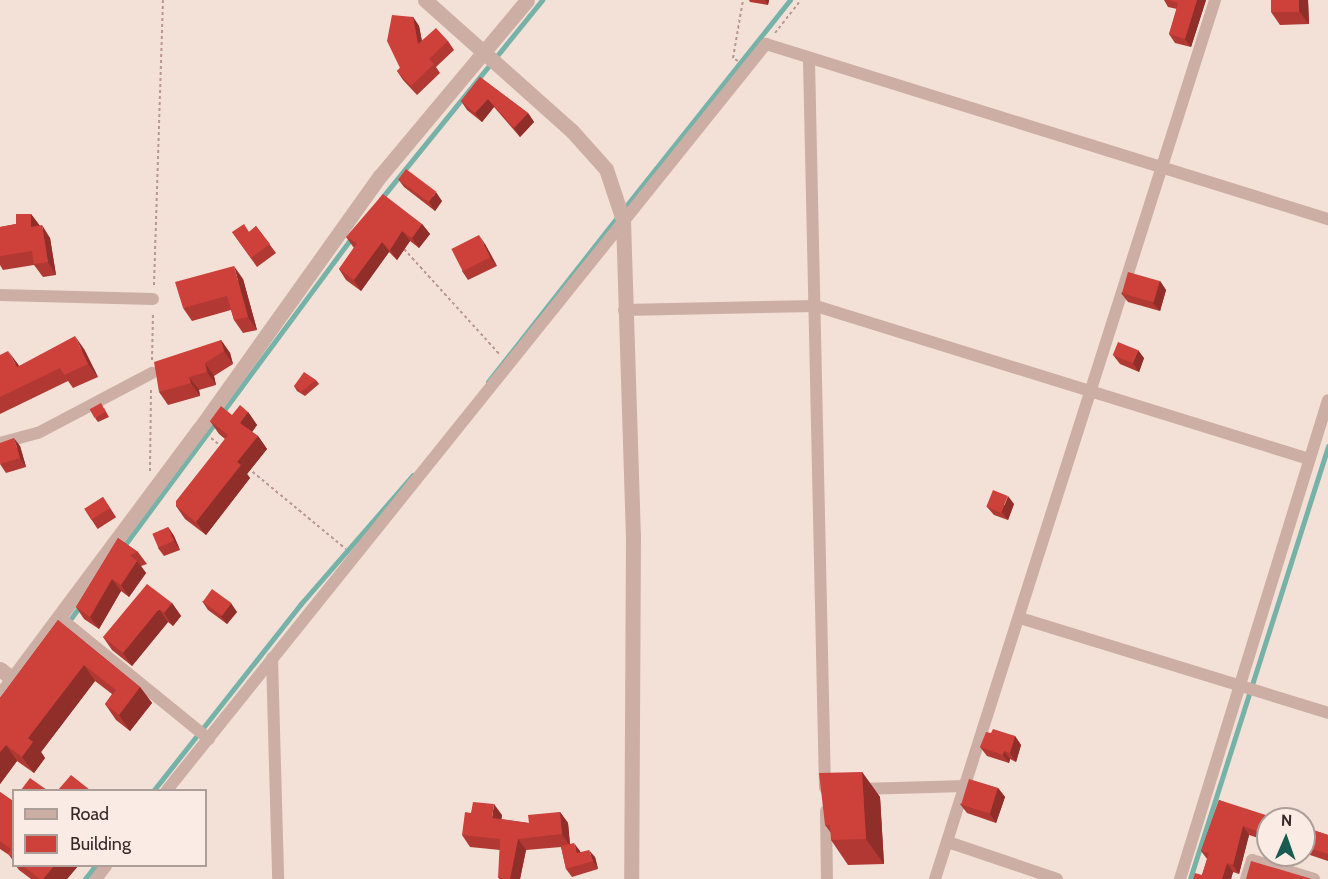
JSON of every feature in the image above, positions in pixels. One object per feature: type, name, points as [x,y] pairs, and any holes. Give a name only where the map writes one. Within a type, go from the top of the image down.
[{"type":"street","points":[[425,0],[482,55],[572,131],[606,169],[623,220],[624,310],[633,535],[631,879]]},
{"type":"street","points":[[0,696],[200,428],[380,176],[527,0]]},
{"type":"street","points":[[935,879],[1092,393],[1215,0]]},
{"type":"street","points":[[168,789],[766,45],[810,61],[1162,170],[1328,219]]},
{"type":"street","points":[[810,61],[816,306],[837,789],[827,879]]},
{"type":"street","points":[[0,295],[153,299]]},
{"type":"street","points":[[624,310],[816,306],[1310,459]]},
{"type":"street","points":[[0,443],[38,433],[152,373]]},
{"type":"street","points":[[1180,879],[1242,685],[1328,400]]},
{"type":"street","points":[[60,618],[208,739]]},
{"type":"street","points":[[1020,618],[1328,713]]},
{"type":"street","points":[[272,658],[278,879]]},
{"type":"street","points":[[0,669],[13,679]]},
{"type":"street","points":[[837,789],[966,786]]},
{"type":"street","points":[[948,842],[1057,879]]},
{"type":"street","points":[[1246,879],[1252,860],[1314,879]]},
{"type":"street","points":[[96,879],[105,867]]},
{"type":"path","points":[[149,497],[163,0]]},
{"type":"path","points":[[743,0],[734,58],[747,68]]},
{"type":"path","points":[[766,45],[801,0]]},
{"type":"path","points":[[400,246],[509,365]]},
{"type":"path","points":[[200,428],[227,451]]},
{"type":"path","points":[[246,466],[355,556]]},
{"type":"building","points":[[1169,0],[1197,0],[1185,39],[1169,34],[1178,3]]},
{"type":"building","points":[[1271,0],[1299,0],[1299,12],[1271,12]]},
{"type":"building","points":[[392,15],[413,17],[418,44],[436,28],[448,41],[429,59],[434,64],[411,86],[397,71],[400,68],[387,41]]},
{"type":"building","points":[[480,77],[528,113],[514,128],[488,99],[475,113],[461,101]]},
{"type":"building","points":[[406,169],[436,192],[429,202],[398,179]]},
{"type":"building","points":[[383,194],[422,224],[412,238],[402,231],[390,250],[382,242],[354,280],[339,269],[357,243],[346,237]]},
{"type":"building","points":[[16,214],[31,214],[31,227],[42,225],[48,262],[34,264],[32,251],[0,256],[0,227],[16,224]]},
{"type":"building","points":[[244,224],[249,232],[256,226],[270,244],[251,258],[232,232]]},
{"type":"building","points":[[479,235],[490,257],[463,271],[451,249]]},
{"type":"building","points":[[234,266],[248,317],[234,320],[227,296],[183,308],[175,282]]},
{"type":"building","points":[[1128,272],[1160,281],[1154,302],[1122,293]]},
{"type":"building","points":[[75,336],[88,364],[64,375],[60,368],[0,397],[0,355],[8,351],[17,367]]},
{"type":"building","points":[[221,340],[224,351],[205,363],[207,372],[189,377],[191,383],[159,392],[154,362]]},
{"type":"building","points":[[1118,342],[1138,350],[1133,363],[1113,355]]},
{"type":"building","points":[[304,372],[316,380],[301,392],[294,386]]},
{"type":"building","points":[[101,403],[106,412],[94,418],[90,409]]},
{"type":"building","points":[[240,405],[248,412],[240,423],[258,436],[237,462],[241,465],[196,522],[176,506],[176,501],[228,435],[210,421],[221,406],[232,415]]},
{"type":"building","points":[[14,438],[20,458],[0,464],[0,443]]},
{"type":"building","points":[[993,490],[1008,496],[1001,513],[986,507]]},
{"type":"building","points":[[103,497],[110,508],[91,520],[84,509]]},
{"type":"building","points":[[168,527],[174,541],[158,547],[152,534]]},
{"type":"building","points":[[118,538],[138,552],[130,555],[137,561],[121,585],[112,579],[90,617],[76,607]]},
{"type":"building","points":[[147,584],[172,603],[164,613],[159,609],[123,653],[103,637]]},
{"type":"building","points":[[212,589],[231,603],[222,616],[203,602]]},
{"type":"building","points":[[58,620],[140,687],[119,715],[105,704],[116,690],[84,665],[28,738],[33,742],[22,757],[6,745],[0,752],[0,698]]},
{"type":"building","points":[[993,729],[1015,736],[1010,753],[1004,751],[1003,755],[980,747],[986,732],[991,733]]},
{"type":"building","points":[[862,772],[866,839],[831,840],[830,825],[825,825],[819,773]]},
{"type":"building","points":[[71,775],[89,789],[59,789]]},
{"type":"building","points":[[30,778],[46,789],[22,789]]},
{"type":"building","points":[[969,779],[998,788],[990,814],[961,805]]},
{"type":"building","points":[[0,792],[12,800],[12,857],[8,854],[11,849],[0,841]]},
{"type":"building","points":[[1219,800],[1256,812],[1256,831],[1243,826],[1233,865],[1227,863],[1222,879],[1193,879],[1195,873],[1202,875],[1209,853],[1201,851]]},
{"type":"building","points":[[473,802],[494,804],[492,818],[529,823],[528,815],[560,812],[562,834],[518,839],[510,879],[498,878],[500,839],[462,835],[465,812],[471,813]]},
{"type":"building","points":[[1316,831],[1328,835],[1328,854],[1316,850]]},
{"type":"building","points":[[574,843],[577,853],[589,850],[593,861],[566,869],[561,846]]},
{"type":"building","points":[[1251,861],[1256,862],[1256,867],[1271,867],[1312,879],[1246,879]]},
{"type":"building","points":[[24,867],[53,867],[43,879]]},
{"type":"waterway","points":[[381,199],[542,0]]},
{"type":"waterway","points":[[623,210],[790,0]]},
{"type":"waterway","points":[[488,382],[618,216]]},
{"type":"waterway","points":[[222,413],[352,237]]},
{"type":"waterway","points":[[124,546],[215,423]]},
{"type":"waterway","points":[[1190,879],[1328,447]]},
{"type":"waterway","points":[[155,789],[300,605],[413,475]]},
{"type":"waterway","points":[[67,624],[80,606]]},
{"type":"waterway","points":[[85,879],[94,867]]}]
